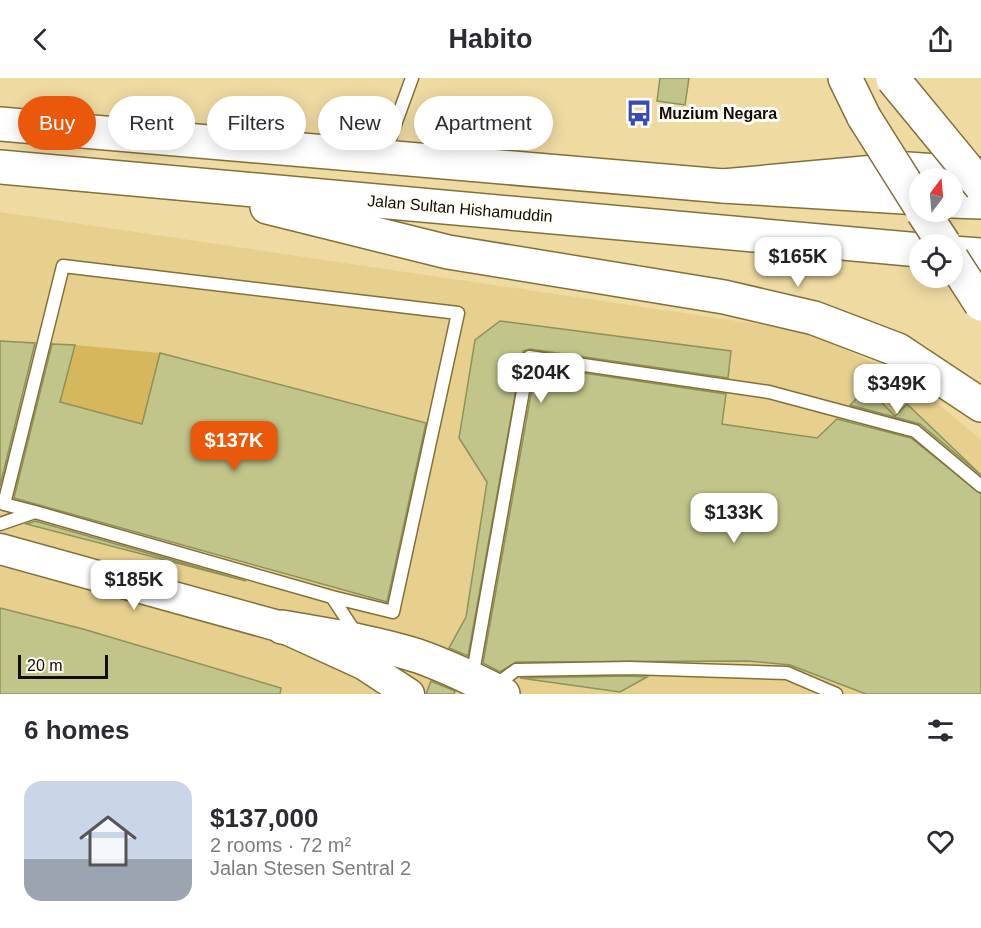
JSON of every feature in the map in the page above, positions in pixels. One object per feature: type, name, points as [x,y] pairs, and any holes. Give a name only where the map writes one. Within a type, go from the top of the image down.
[{"type":"main road","points":[[845,78],[864,117],[909,189]]},
{"type":"main road","points":[[893,79],[981,186]]},
{"type":"main road","points":[[0,124],[723,186],[909,197]]},
{"type":"main road","name":"Jalan Sultan Hishamuddin","points":[[0,167],[909,249]]},
{"type":"main road","points":[[723,186],[908,169],[981,174]]},
{"type":"main road","points":[[164,182],[448,252],[724,297],[814,318],[898,350],[981,405]]},
{"type":"main road","points":[[963,201],[981,202]]},
{"type":"main road","points":[[963,254],[981,255]]},
{"type":"main road","points":[[963,276],[981,304]]},
{"type":"main road","points":[[282,627],[362,642],[418,656],[488,687]]},
{"type":"street","points":[[0,549],[282,627],[363,664],[409,694]]},
{"type":"lane","points":[[384,156],[412,78]]},
{"type":"lane","points":[[63,266],[458,313],[393,612],[332,597],[35,512],[4,504],[63,266]]},
{"type":"lane","points":[[488,687],[529,357],[769,392],[915,431],[981,486]]},
{"type":"lane","points":[[0,524],[35,512]]},
{"type":"lane","points":[[332,597],[362,642]]},
{"type":"lane","points":[[488,687],[516,670],[630,668],[787,673],[836,694]]},
{"type":"shaded area","points":[[0,212],[805,331],[909,379],[981,440],[981,694],[0,694]]},
{"type":"shaded area","points":[[75,345],[160,353],[142,424],[60,402]]},
{"type":"building","points":[[660,78],[689,78],[685,105],[657,101]]},
{"type":"building","points":[[500,321],[731,351],[728,378],[530,349],[523,351],[468,656],[449,648],[466,617],[487,482],[459,438],[475,340]]},
{"type":"building","points":[[0,341],[35,343],[0,486]]},
{"type":"building","points":[[52,344],[75,345],[60,402],[142,424],[160,353],[426,423],[387,602],[14,498]]},
{"type":"building","points":[[536,366],[726,394],[722,424],[817,438],[837,419],[911,438],[981,494],[981,694],[866,694],[790,665],[748,661],[516,662],[500,672],[483,663]]},
{"type":"building","points":[[867,388],[895,416],[907,404],[981,475],[920,424],[850,405]]},
{"type":"building","points":[[35,521],[246,581],[26,524]]},
{"type":"building","points":[[0,608],[83,629],[281,688],[280,694],[0,694]]},
{"type":"building","points":[[630,676],[647,677],[620,692],[520,678]]},
{"type":"building","points":[[431,681],[455,691],[454,694],[426,694]]},
{"type":"place","name":"Muzium Negara","points":[[639,113]]}]
